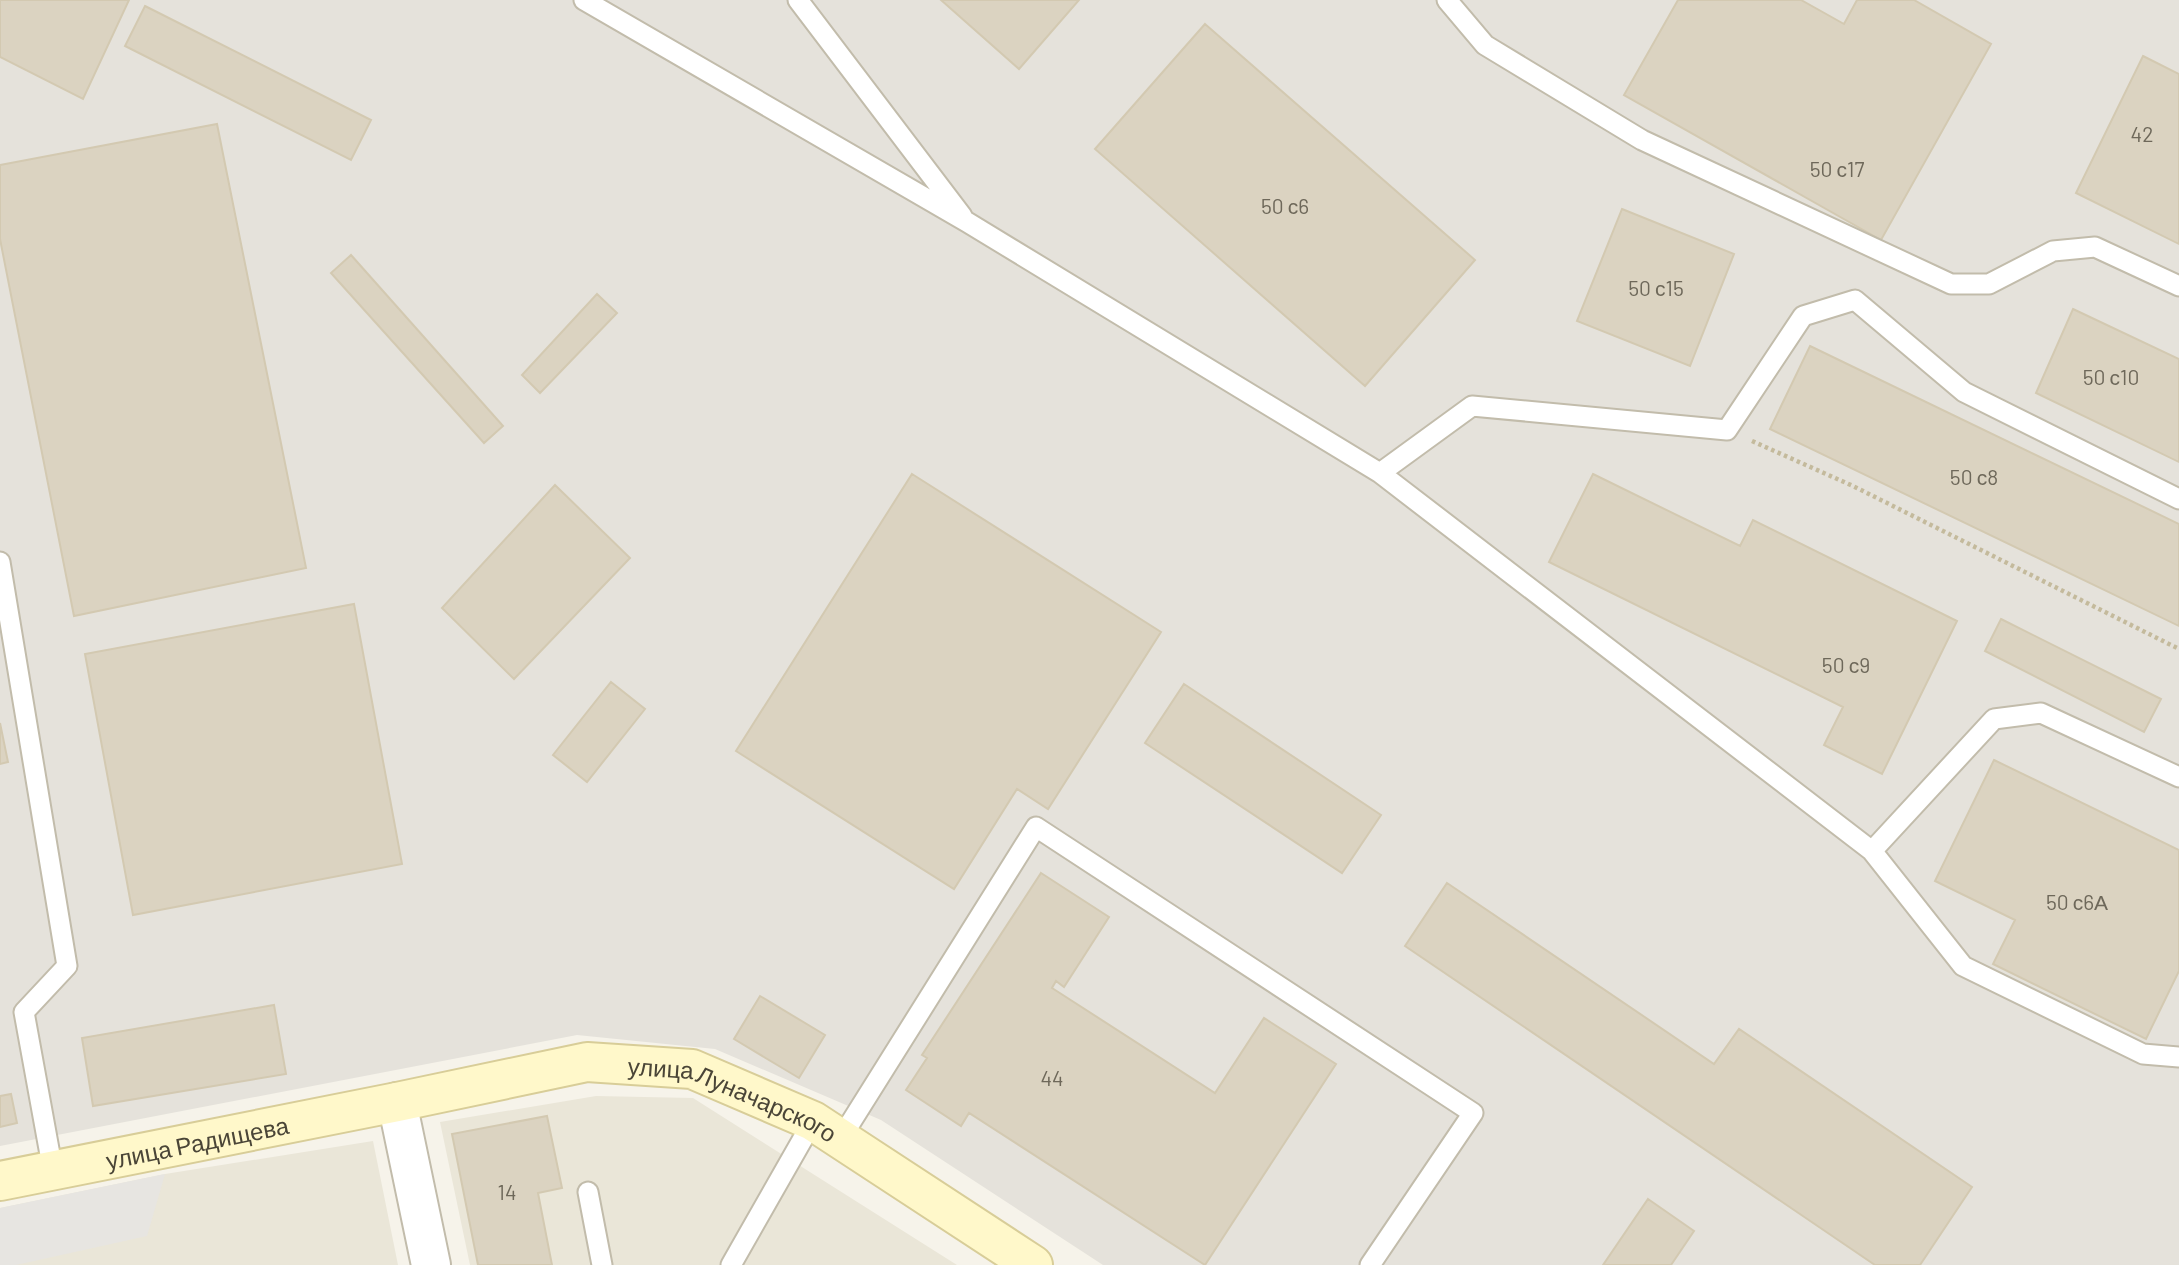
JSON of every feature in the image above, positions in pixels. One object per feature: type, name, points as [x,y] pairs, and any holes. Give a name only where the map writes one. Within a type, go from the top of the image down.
[{"type":"street","name":"улица Луначарского","points":[[397,1102],[587,1062],[692,1069],[827,1130],[1032,1265]]},
{"type":"street","name":"улица Радищева","points":[[0,1181],[397,1102]]},
{"type":"street","points":[[397,1102],[431,1265]]},
{"type":"lane","points":[[584,0],[967,222],[1380,473],[1872,851],[1963,966],[2143,1055],[2179,1057]]},
{"type":"lane","points":[[798,0],[967,222]]},
{"type":"lane","points":[[1447,0],[1485,45],[1642,140],[1951,284],[1989,284],[2053,251],[2095,247],[2179,286]]},
{"type":"lane","points":[[1380,473],[1472,406],[1727,430],[1803,316],[1855,300],[1964,392],[2179,499]]},
{"type":"lane","points":[[0,562],[68,966],[24,1012],[54,1171]]},
{"type":"lane","points":[[1872,851],[1994,719],[2041,713],[2179,777]]},
{"type":"lane","points":[[731,1265],[1036,827],[1473,1114],[1370,1265]]},
{"type":"lane","points":[[588,1192],[603,1265]]},
{"type":"path","points":[[1727,430],[1853,486],[2179,649]]},
{"type":"shaded area","points":[[0,0],[2179,0],[2179,1265],[1103,1265],[881,1120],[715,1049],[577,1035],[0,1146]]},
{"type":"shaded area","points":[[596,1096],[693,1098],[957,1265],[470,1265],[440,1122]]},
{"type":"shaded area","points":[[373,1141],[398,1265],[0,1265],[0,1208],[165,1174]]},
{"type":"shaded area","points":[[165,1174],[147,1236],[16,1265],[0,1265],[0,1208]]},
{"type":"building","points":[[0,0],[129,0],[83,99],[0,57]]},
{"type":"building","points":[[941,0],[1079,0],[1019,69]]},
{"type":"building","points":[[1678,0],[1801,0],[1844,24],[1857,0],[1914,0],[1991,44],[1881,240],[1624,95]]},
{"type":"building","points":[[145,6],[371,120],[351,160],[125,46]]},
{"type":"building","points":[[1205,24],[1475,260],[1365,386],[1095,149]]},
{"type":"building","points":[[2143,56],[2179,74],[2179,244],[2076,193]]},
{"type":"building","points":[[217,124],[306,568],[74,616],[0,239],[0,165]]},
{"type":"building","points":[[1622,209],[1734,254],[1690,366],[1577,321]]},
{"type":"building","points":[[351,255],[503,426],[484,443],[331,273]]},
{"type":"building","points":[[597,294],[617,313],[540,393],[522,375]]},
{"type":"building","points":[[2073,309],[2179,359],[2179,462],[2036,393]]},
{"type":"building","points":[[1810,346],[2179,524],[2179,626],[1770,429]]},
{"type":"building","points":[[912,474],[1161,632],[1048,809],[1017,789],[954,889],[736,751]]},
{"type":"building","points":[[1593,474],[1740,546],[1753,520],[1957,621],[1882,774],[1824,745],[1843,707],[1549,562]]},
{"type":"building","points":[[555,485],[630,558],[514,679],[442,608]]},
{"type":"building","points":[[354,604],[402,864],[133,915],[85,654]]},
{"type":"building","points":[[2001,619],[2161,699],[2144,732],[1985,651]]},
{"type":"building","points":[[611,682],[645,709],[587,782],[553,755]]},
{"type":"building","points":[[1184,684],[1381,815],[1342,873],[1145,743]]},
{"type":"building","points":[[0,723],[8,762],[0,764]]},
{"type":"building","points":[[1994,760],[2179,850],[2179,971],[2146,1039],[1993,964],[2015,920],[1935,881]]},
{"type":"building","points":[[1041,873],[1109,917],[1064,987],[1056,981],[1052,988],[1215,1093],[1264,1018],[1336,1064],[1205,1265],[969,1113],[961,1126],[906,1090],[927,1058],[922,1055]]},
{"type":"building","points":[[1447,883],[1714,1064],[1739,1029],[1972,1187],[1920,1265],[1875,1265],[1405,946]]},
{"type":"building","points":[[760,996],[825,1035],[799,1078],[734,1039]]},
{"type":"building","points":[[274,1005],[286,1074],[93,1106],[82,1038]]},
{"type":"building","points":[[11,1094],[17,1123],[0,1127],[0,1096]]},
{"type":"building","points":[[547,1116],[562,1188],[538,1193],[552,1265],[478,1265],[452,1134]]},
{"type":"building","points":[[1648,1199],[1694,1231],[1671,1265],[1603,1265]]}]
